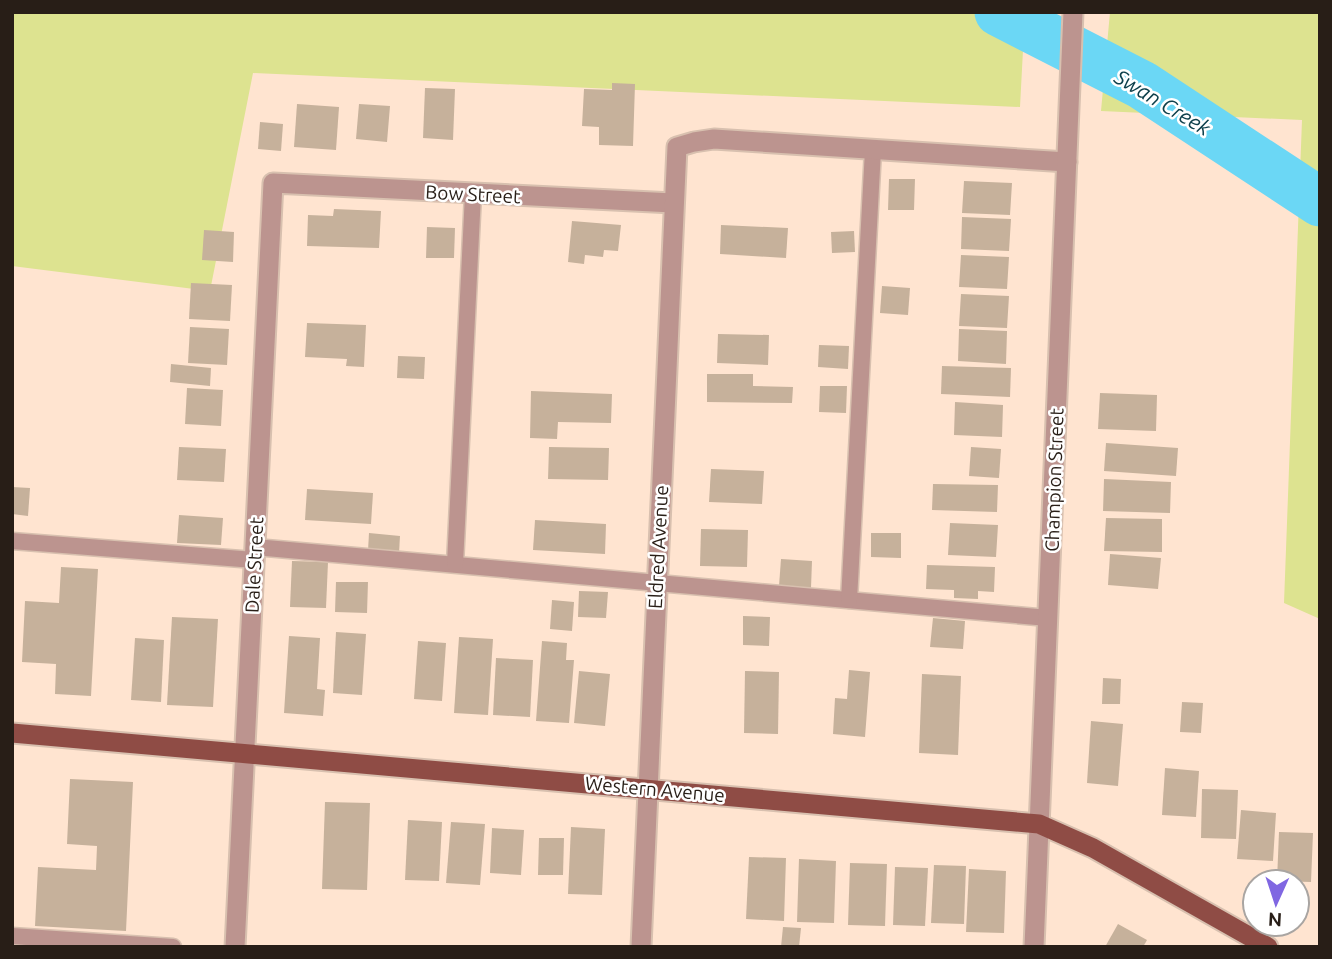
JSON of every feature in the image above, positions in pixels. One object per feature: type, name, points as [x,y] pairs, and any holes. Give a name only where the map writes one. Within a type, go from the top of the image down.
[{"type":"main road","name":"Western Avenue","points":[[12,733],[1039,824],[1093,848],[1268,947]]},
{"type":"street","name":"Champion Street","points":[[1034,947],[1073,12]]},
{"type":"street","name":"Eldred Avenue","points":[[641,947],[677,147],[714,139],[873,150]]},
{"type":"street","points":[[873,150],[1067,162]]},
{"type":"street","name":"Bow Street","points":[[273,183],[673,203]]},
{"type":"street","name":"Dale Street","points":[[235,947],[273,183]]},
{"type":"lane","points":[[849,600],[873,150]]},
{"type":"lane","points":[[455,564],[473,194]]},
{"type":"lane","points":[[12,541],[455,564],[1048,618]]},
{"type":"lane","points":[[12,936],[33,942],[173,947]]},
{"type":"green space","points":[[12,12],[1025,12],[1020,107],[253,73],[210,291],[12,266]]},
{"type":"green space","points":[[1110,12],[1320,12],[1320,619],[1284,603],[1302,120],[1101,111]]},
{"type":"building","points":[[612,83],[635,84],[633,146],[599,145],[599,127],[582,126],[584,89],[612,90]]},
{"type":"building","points":[[425,88],[455,89],[453,140],[423,138]]},
{"type":"building","points":[[297,104],[339,107],[336,150],[294,147]]},
{"type":"building","points":[[359,104],[390,106],[387,142],[356,139]]},
{"type":"building","points":[[260,122],[283,124],[281,151],[258,149]]},
{"type":"building","points":[[889,179],[915,179],[914,210],[888,210]]},
{"type":"building","points":[[964,181],[1012,183],[1010,215],[962,213]]},
{"type":"building","points":[[334,209],[381,211],[379,248],[307,246],[308,215],[333,216]]},
{"type":"building","points":[[962,217],[1011,219],[1009,251],[961,249]]},
{"type":"building","points":[[572,221],[621,225],[618,251],[604,250],[603,257],[585,255],[584,264],[568,262]]},
{"type":"building","points":[[721,225],[788,228],[786,258],[720,254]]},
{"type":"building","points":[[427,227],[455,228],[454,258],[426,258]]},
{"type":"building","points":[[204,230],[234,232],[233,262],[202,260]]},
{"type":"building","points":[[854,231],[855,252],[832,253],[831,232]]},
{"type":"building","points":[[961,255],[1009,257],[1007,289],[959,287]]},
{"type":"building","points":[[191,283],[232,285],[230,321],[189,319]]},
{"type":"building","points":[[882,286],[910,288],[908,315],[880,313]]},
{"type":"building","points":[[961,294],[1009,296],[1007,328],[959,326]]},
{"type":"building","points":[[307,323],[366,325],[364,367],[346,366],[347,359],[305,357]]},
{"type":"building","points":[[190,327],[229,329],[227,365],[188,363]]},
{"type":"building","points":[[959,329],[1007,331],[1006,364],[958,361]]},
{"type":"building","points":[[718,334],[769,335],[768,365],[717,363]]},
{"type":"building","points":[[819,345],[849,346],[848,369],[818,367]]},
{"type":"building","points":[[398,356],[425,357],[424,379],[397,378]]},
{"type":"building","points":[[171,364],[211,368],[210,386],[170,382]]},
{"type":"building","points":[[942,366],[1011,368],[1010,397],[941,394]]},
{"type":"building","points":[[707,374],[753,374],[753,386],[793,387],[792,403],[707,402]]},
{"type":"building","points":[[820,386],[847,386],[846,413],[819,412]]},
{"type":"building","points":[[187,388],[223,390],[221,426],[185,424]]},
{"type":"building","points":[[531,391],[612,394],[611,423],[558,422],[557,439],[530,438]]},
{"type":"building","points":[[1100,393],[1157,395],[1156,431],[1098,429]]},
{"type":"building","points":[[955,402],[1003,405],[1002,437],[954,435]]},
{"type":"building","points":[[1106,443],[1178,448],[1176,476],[1104,471]]},
{"type":"building","points":[[179,447],[226,449],[224,482],[177,480]]},
{"type":"building","points":[[549,447],[609,448],[608,480],[548,479]]},
{"type":"building","points":[[971,447],[1001,449],[999,478],[969,476]]},
{"type":"building","points":[[711,469],[764,471],[762,504],[709,502]]},
{"type":"building","points":[[1104,479],[1171,482],[1170,513],[1103,511]]},
{"type":"building","points":[[933,484],[998,485],[997,512],[932,510]]},
{"type":"building","points":[[12,487],[30,488],[28,516],[12,514]]},
{"type":"building","points":[[307,489],[373,493],[371,524],[305,520]]},
{"type":"building","points":[[179,515],[223,518],[221,545],[177,543]]},
{"type":"building","points":[[1106,518],[1162,519],[1162,552],[1104,551]]},
{"type":"building","points":[[535,520],[606,524],[605,554],[533,550]]},
{"type":"building","points":[[950,523],[998,525],[996,557],[948,555]]},
{"type":"building","points":[[701,529],[748,530],[747,567],[700,566]]},
{"type":"building","points":[[369,533],[400,536],[399,553],[368,551]]},
{"type":"building","points":[[871,533],[901,533],[901,558],[871,557]]},
{"type":"building","points":[[1110,554],[1161,558],[1158,589],[1108,585]]},
{"type":"building","points":[[781,559],[812,561],[811,588],[779,586]]},
{"type":"building","points":[[292,561],[328,562],[326,608],[290,607]]},
{"type":"building","points":[[927,565],[995,567],[994,592],[978,591],[978,599],[954,598],[954,590],[926,589]]},
{"type":"building","points":[[61,567],[98,569],[91,696],[55,694],[56,664],[22,662],[25,601],[59,603]]},
{"type":"building","points":[[336,582],[368,582],[367,613],[335,612]]},
{"type":"building","points":[[579,591],[608,592],[606,618],[578,617]]},
{"type":"building","points":[[552,600],[574,602],[572,631],[550,629]]},
{"type":"building","points":[[743,616],[770,617],[769,646],[743,645]]},
{"type":"building","points":[[172,617],[218,619],[213,707],[167,705]]},
{"type":"building","points":[[933,618],[965,621],[963,649],[930,647]]},
{"type":"building","points":[[336,632],[366,634],[362,695],[333,693]]},
{"type":"building","points":[[289,636],[320,638],[317,689],[325,690],[323,716],[284,713]]},
{"type":"building","points":[[459,637],[493,639],[488,715],[454,713]]},
{"type":"building","points":[[135,638],[164,640],[161,702],[131,700]]},
{"type":"building","points":[[418,641],[446,643],[442,701],[414,699]]},
{"type":"building","points":[[542,641],[567,643],[566,660],[574,660],[569,723],[536,721]]},
{"type":"building","points":[[496,658],[533,660],[530,717],[493,715]]},
{"type":"building","points":[[849,670],[870,672],[865,737],[833,734],[835,698],[847,699]]},
{"type":"building","points":[[579,671],[610,674],[605,726],[574,723]]},
{"type":"building","points":[[745,671],[779,672],[778,734],[744,733]]},
{"type":"building","points":[[922,674],[961,676],[958,755],[919,753]]},
{"type":"building","points":[[1103,678],[1121,679],[1120,704],[1102,704]]},
{"type":"building","points":[[1182,702],[1203,703],[1201,733],[1180,732]]},
{"type":"building","points":[[1091,721],[1123,724],[1118,786],[1087,783]]},
{"type":"building","points":[[1165,768],[1199,771],[1196,817],[1162,815]]},
{"type":"building","points":[[70,779],[133,782],[126,931],[35,926],[38,867],[96,870],[97,846],[67,844]]},
{"type":"building","points":[[1202,789],[1238,790],[1236,839],[1201,838]]},
{"type":"building","points":[[325,802],[370,803],[367,890],[322,889]]},
{"type":"building","points":[[1241,810],[1276,813],[1273,861],[1237,859]]},
{"type":"building","points":[[408,820],[442,822],[439,881],[405,880]]},
{"type":"building","points":[[451,822],[485,824],[480,885],[446,883]]},
{"type":"building","points":[[571,827],[605,829],[602,895],[568,894]]},
{"type":"building","points":[[492,828],[524,830],[521,875],[490,873]]},
{"type":"building","points":[[1279,832],[1313,833],[1311,882],[1311,868],[1278,868]]},
{"type":"building","points":[[539,838],[564,838],[563,875],[538,875]]},
{"type":"building","points":[[749,857],[786,858],[784,921],[746,919]]},
{"type":"building","points":[[799,859],[836,861],[834,923],[797,922]]},
{"type":"building","points":[[850,863],[887,864],[885,926],[848,925]]},
{"type":"building","points":[[934,865],[966,866],[964,924],[931,923]]},
{"type":"building","points":[[895,867],[928,868],[925,926],[893,925]]},
{"type":"building","points":[[969,869],[1006,871],[1004,933],[966,932]]},
{"type":"building","points":[[1118,924],[1147,940],[1143,947],[1105,947]]},
{"type":"building","points":[[783,927],[801,928],[799,947],[781,947]]},
{"type":"waterway","name":"Swan Creek","points":[[999,12],[1142,85],[1320,202]]}]
